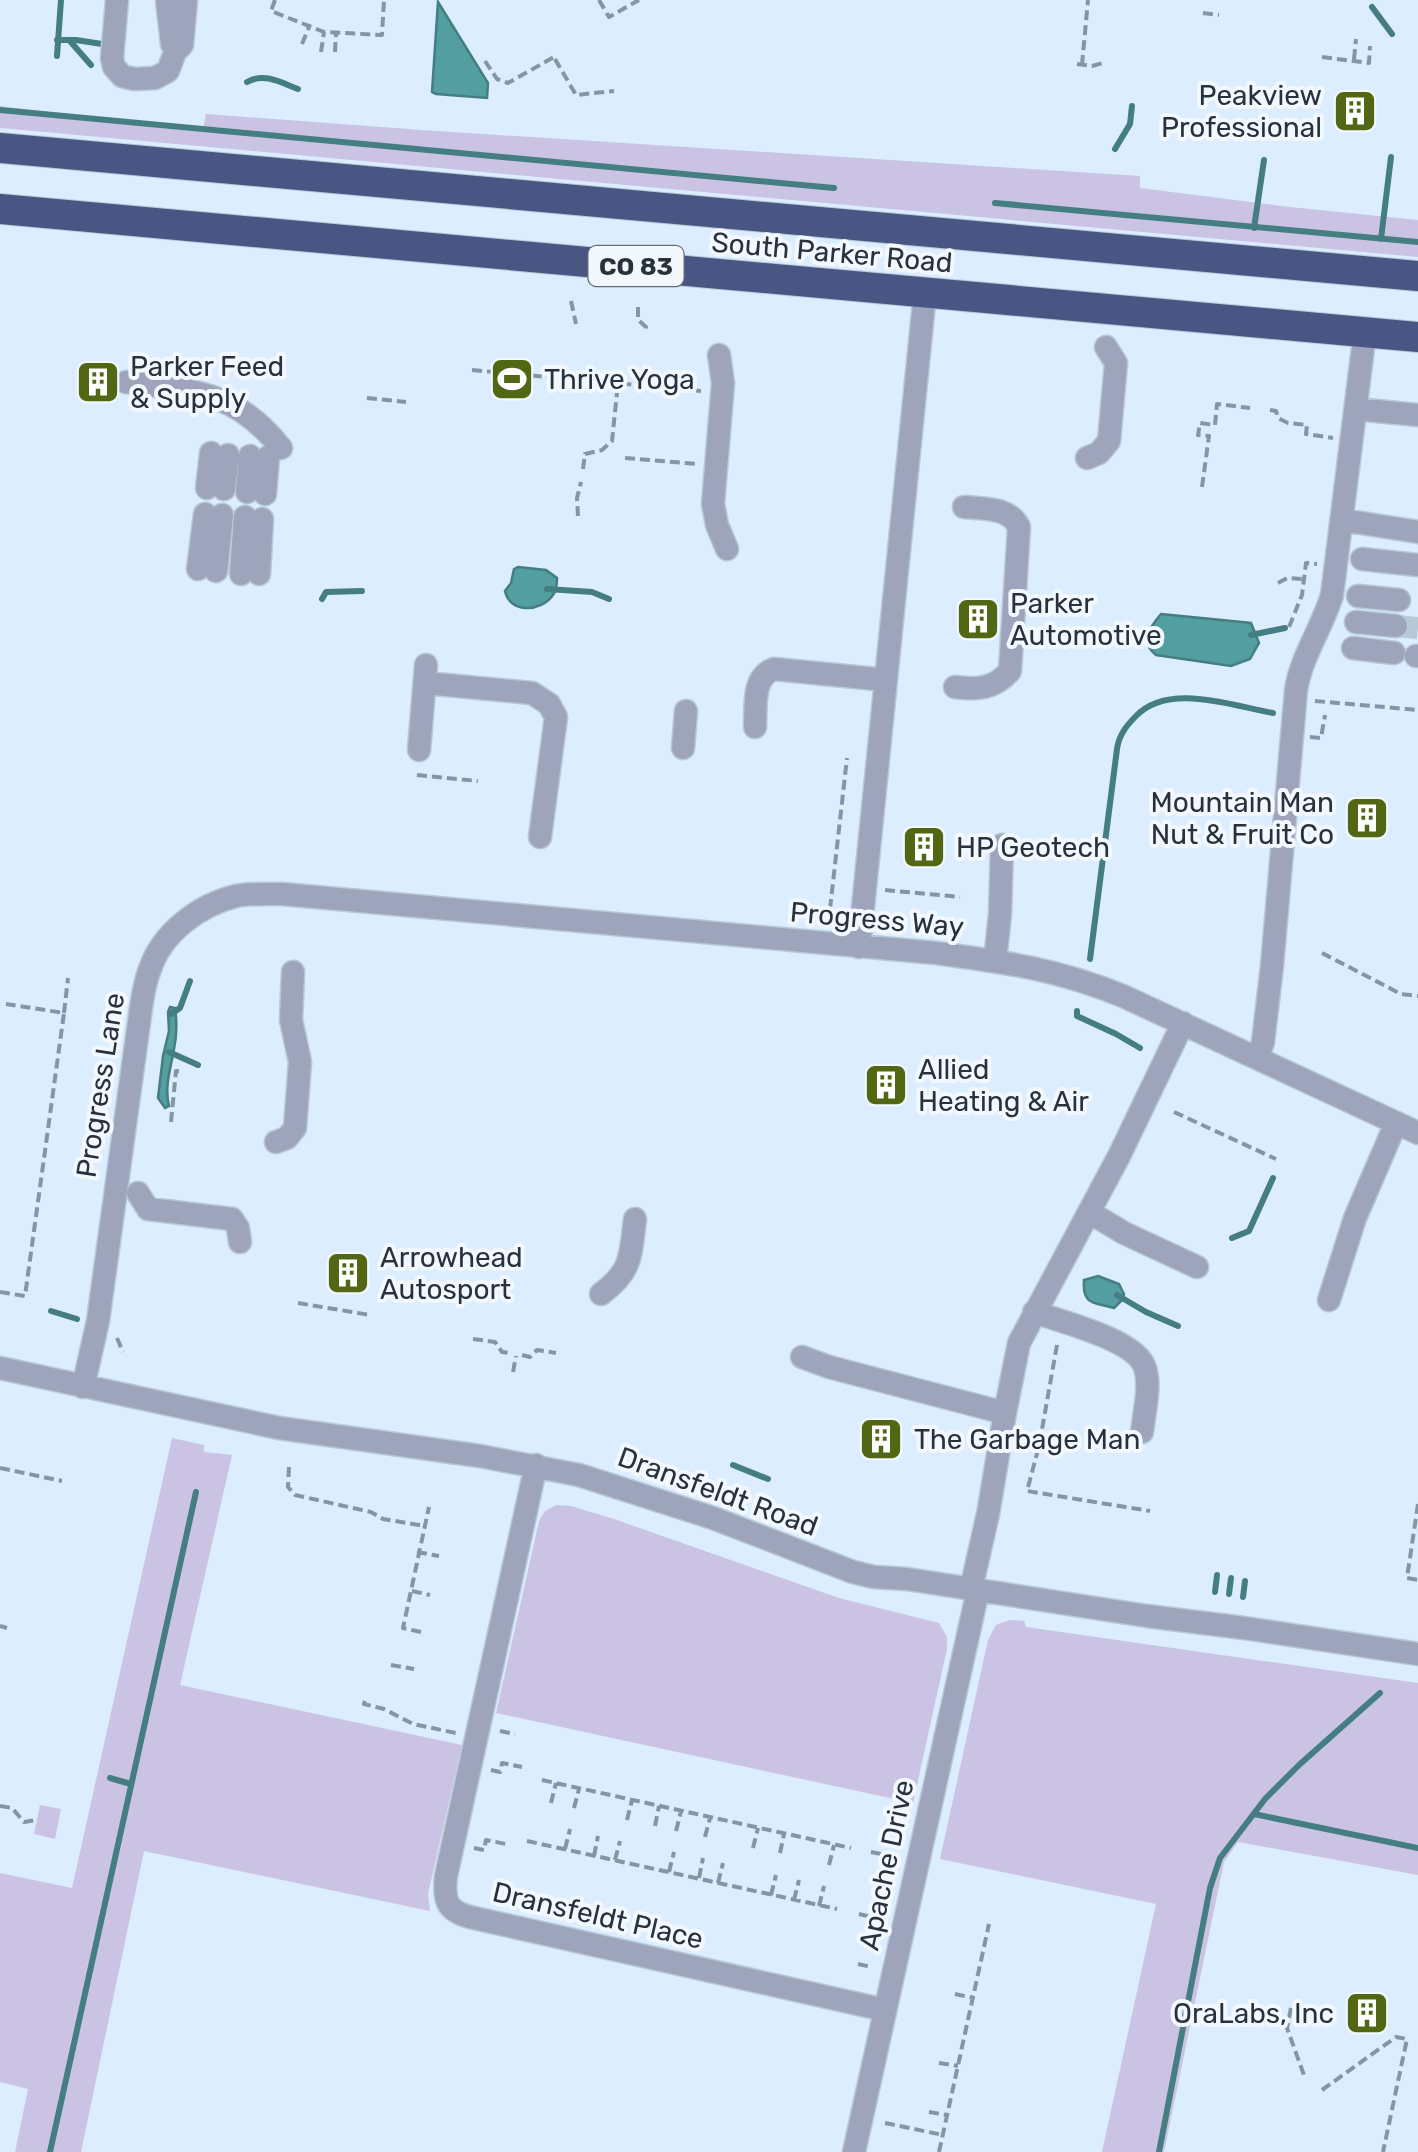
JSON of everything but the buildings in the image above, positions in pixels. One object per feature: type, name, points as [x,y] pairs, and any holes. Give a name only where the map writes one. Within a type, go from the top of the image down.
[{"type":"highway","name":"South Parker Road","points":[[0,148],[1418,276]]},
{"type":"highway","name":"South Parker Road","points":[[0,209],[1418,337]]},
{"type":"street","points":[[117,0],[114,68],[134,79],[160,77],[171,67],[175,52],[182,45],[186,0]]},
{"type":"street","points":[[168,0],[170,38],[175,52]]},
{"type":"street","points":[[859,947],[925,293]]},
{"type":"street","points":[[1258,1058],[1272,966],[1295,699],[1300,673],[1328,608],[1365,332]]},
{"type":"street","points":[[1086,458],[1099,452],[1108,441],[1116,363],[1106,347]]},
{"type":"street","points":[[719,354],[722,383],[713,504],[727,549]]},
{"type":"street","points":[[126,382],[214,396],[266,430],[247,454],[236,491],[247,454]]},
{"type":"street","points":[[1356,409],[1418,414]]},
{"type":"street","points":[[955,688],[984,688],[1010,671],[1019,527],[1010,515],[1002,512],[964,507]]},
{"type":"street","points":[[207,570],[233,516],[250,574]]},
{"type":"street","points":[[1342,520],[1418,532]]},
{"type":"street","points":[[1362,559],[1418,565]]},
{"type":"street","points":[[1358,596],[1399,600]]},
{"type":"street","points":[[1356,622],[1396,626]]},
{"type":"street","points":[[1353,648],[1409,655]]},
{"type":"street","points":[[754,727],[758,684],[767,670],[886,680]]},
{"type":"street","points":[[420,750],[426,674],[541,697],[556,717],[540,837]]},
{"type":"street","points":[[683,748],[686,712]]},
{"type":"street","points":[[995,961],[1002,844]]},
{"type":"street","name":"Progress Lane","points":[[83,1386],[98,1321],[140,1015],[150,969],[170,936],[213,904],[253,894],[297,896]]},
{"type":"street","name":"Progress Way","points":[[297,896],[859,947],[1038,968],[1084,981],[1182,1023],[1407,1128]]},
{"type":"street","points":[[276,1142],[287,1138],[296,1128],[300,1062],[291,1020],[293,972]]},
{"type":"street","name":"Apache Drive","points":[[854,2152],[975,1590],[1019,1344],[1182,1023]]},
{"type":"street","points":[[1329,1300],[1355,1218],[1407,1128]]},
{"type":"street","points":[[138,1193],[148,1209],[232,1220],[240,1242]]},
{"type":"street","points":[[1089,1212],[1198,1267]]},
{"type":"street","points":[[601,1294],[623,1276],[635,1218]]},
{"type":"street","points":[[1034,1312],[1116,1340],[1137,1354],[1147,1379],[1142,1432]]},
{"type":"street","points":[[802,1357],[1004,1413]]},
{"type":"street","name":"Dransfeldt Road","points":[[0,1368],[279,1428],[536,1465],[602,1481],[874,1577],[1418,1654]]},
{"type":"street","name":"Dransfeldt Place","points":[[536,1465],[446,1876],[446,1898],[451,1909],[474,1918],[885,2010]]},
{"type":"path","points":[[275,0],[271,11],[324,32],[382,35],[384,0]]},
{"type":"path","points":[[599,0],[609,18],[640,0]]},
{"type":"path","points":[[1088,0],[1079,64],[1103,63]]},
{"type":"path","points":[[1202,13],[1219,14]]},
{"type":"path","points":[[302,44],[309,27]]},
{"type":"path","points":[[321,52],[324,32]]},
{"type":"path","points":[[335,52],[336,34]]},
{"type":"path","points":[[1354,61],[1356,39]]},
{"type":"path","points":[[1322,58],[1368,63],[1370,46]]},
{"type":"path","points":[[485,62],[495,77],[508,83],[553,56],[576,95],[614,91]]},
{"type":"path","points":[[571,301],[576,324]]},
{"type":"path","points":[[638,307],[638,320],[646,327],[644,332]]},
{"type":"path","points":[[472,370],[710,392]]},
{"type":"path","points":[[583,469],[586,454],[602,450],[612,442],[618,383]]},
{"type":"path","points":[[368,398],[404,402],[402,411]]},
{"type":"path","points":[[380,409],[381,400]]},
{"type":"path","points":[[1202,486],[1209,436],[1198,435],[1200,423],[1215,425],[1217,404],[1250,408]]},
{"type":"path","points":[[1270,410],[1288,423],[1307,425],[1305,442]]},
{"type":"path","points":[[1306,434],[1352,440]]},
{"type":"path","points":[[625,458],[700,464],[699,474]]},
{"type":"path","points":[[578,516],[577,498],[582,482]]},
{"type":"path","points":[[1288,627],[1302,595],[1306,563],[1336,566]]},
{"type":"path","points":[[1278,583],[1286,578],[1304,580]]},
{"type":"path","points":[[1295,699],[1418,710]]},
{"type":"path","points":[[830,909],[847,758]]},
{"type":"path","points":[[417,775],[478,781]]},
{"type":"path","points":[[832,850],[838,842]]},
{"type":"path","points":[[865,888],[960,897]]},
{"type":"path","points":[[1322,953],[1401,994],[1418,996]]},
{"type":"path","points":[[0,1292],[25,1296],[68,978]]},
{"type":"path","points":[[6,1004],[64,1013]]},
{"type":"path","points":[[171,1122],[176,1071],[179,1072]]},
{"type":"path","points":[[1174,1112],[1276,1160]]},
{"type":"path","points":[[298,1303],[370,1314]]},
{"type":"path","points":[[472,1339],[495,1342],[502,1352],[516,1355],[530,1356],[538,1350],[556,1353]]},
{"type":"path","points":[[1056,1345],[1027,1491],[1150,1511]]},
{"type":"path","points":[[513,1372],[516,1355]]},
{"type":"path","points":[[290,1467],[288,1483],[293,1494],[346,1510],[426,1526]]},
{"type":"path","points":[[0,1468],[62,1481]]},
{"type":"path","points":[[1418,1504],[1407,1578],[1418,1580]]},
{"type":"path","points":[[421,1632],[404,1628],[430,1507]]},
{"type":"path","points":[[418,1552],[439,1556]]},
{"type":"path","points":[[412,1591],[430,1595]]},
{"type":"path","points":[[0,1626],[7,1628]]},
{"type":"path","points":[[391,1665],[414,1670]]},
{"type":"path","points":[[365,1701],[364,1704],[413,1724],[461,1734]]},
{"type":"path","points":[[499,1730],[515,1734]]},
{"type":"path","points":[[490,1770],[500,1772],[502,1763],[522,1767]]},
{"type":"path","points":[[542,1780],[852,1848]]},
{"type":"path","points":[[551,1802],[556,1783]]},
{"type":"path","points":[[574,1808],[578,1788]]},
{"type":"path","points":[[628,1820],[632,1800]]},
{"type":"path","points":[[0,1806],[12,1808],[24,1822],[36,1820]]},
{"type":"path","points":[[654,1826],[659,1806]]},
{"type":"path","points":[[676,1830],[681,1811]]},
{"type":"path","points":[[705,1838],[710,1817]]},
{"type":"path","points":[[753,1848],[758,1828]]},
{"type":"path","points":[[565,1849],[570,1829]]},
{"type":"path","points":[[780,1853],[784,1834]]},
{"type":"path","points":[[594,1856],[598,1836]]},
{"type":"path","points":[[474,1848],[484,1850],[486,1840],[506,1844]]},
{"type":"path","points":[[527,1841],[837,1909]]},
{"type":"path","points":[[615,1860],[620,1841]]},
{"type":"path","points":[[830,1865],[834,1845]]},
{"type":"path","points":[[669,1872],[674,1852]]},
{"type":"path","points":[[871,1852],[897,1857]]},
{"type":"path","points":[[698,1879],[703,1858]]},
{"type":"path","points":[[718,1883],[723,1863]]},
{"type":"path","points":[[771,1895],[776,1875]]},
{"type":"path","points":[[794,1900],[799,1880]]},
{"type":"path","points":[[820,1906],[824,1886]]},
{"type":"path","points":[[859,1914],[883,1920]]},
{"type":"path","points":[[940,2152],[988,1924]]},
{"type":"path","points":[[858,1964],[872,1967]]},
{"type":"path","points":[[955,1994],[973,1998]]},
{"type":"path","points":[[1291,2008],[1286,2028],[1305,2078]]},
{"type":"path","points":[[1322,2090],[1396,2037],[1407,2039],[1383,2152]]},
{"type":"path","points":[[940,2063],[958,2066]]},
{"type":"path","points":[[929,2112],[947,2115]]},
{"type":"path","points":[[885,2124],[943,2135]]},
{"type":"shaded area","points":[[438,2],[488,83],[487,98],[432,92]]},
{"type":"shaded area","points":[[0,106],[203,131],[206,114],[1140,176],[1140,188],[1418,220],[1418,257],[0,128]]},
{"type":"shaded area","points":[[518,567],[546,570],[557,578],[548,601],[526,608],[513,604],[505,591]]},
{"type":"shaded area","points":[[1161,614],[1251,623],[1259,643],[1250,659],[1231,666],[1156,655],[1147,640]]},
{"type":"shaded area","points":[[170,1007],[175,1008],[176,1034],[168,1084],[169,1106],[165,1108],[158,1098]]},
{"type":"shaded area","points":[[1098,1276],[1119,1284],[1124,1294],[1114,1308],[1091,1301],[1085,1294],[1084,1280]]},
{"type":"shaded area","points":[[172,1438],[204,1445],[204,1452],[232,1455],[180,1685],[462,1745],[428,1894],[430,1911],[144,1851],[81,2152],[15,2152],[28,2089],[0,2082],[0,1873],[72,1888]]},
{"type":"shaded area","points":[[556,1505],[614,1519],[839,1598],[939,1623],[947,1637],[947,1649],[913,1803],[496,1713],[539,1521],[545,1511]]},
{"type":"shaded area","points":[[1024,1621],[1026,1627],[1418,1683],[1418,1875],[1238,1842],[1224,1862],[1164,2152],[1102,2152],[1156,1904],[940,1859],[988,1640],[996,1625]]},
{"type":"shaded area","points":[[40,1805],[61,1809],[55,1839],[34,1834]]},
{"type":"waterway","points":[[57,56],[61,0]]},
{"type":"waterway","points":[[1372,7],[1392,34]]},
{"type":"waterway","points":[[57,40],[102,44]]},
{"type":"waterway","points":[[69,40],[91,65]]},
{"type":"waterway","points":[[247,82],[266,78],[298,89]]},
{"type":"waterway","points":[[1115,149],[1130,124],[1132,106]]},
{"type":"waterway","points":[[0,110],[834,188]]},
{"type":"waterway","points":[[1381,239],[1391,157]]},
{"type":"waterway","points":[[1254,228],[1264,160]]},
{"type":"waterway","points":[[995,203],[1418,242]]},
{"type":"waterway","points":[[547,589],[592,592],[609,599]]},
{"type":"waterway","points":[[322,599],[326,592],[362,591]]},
{"type":"waterway","points":[[1251,635],[1285,628]]},
{"type":"waterway","points":[[1090,959],[1117,749],[1126,727],[1150,706],[1183,698],[1273,713]]},
{"type":"waterway","points":[[171,1014],[180,1008],[190,981]]},
{"type":"waterway","points":[[1077,1011],[1077,1016],[1140,1048]]},
{"type":"waterway","points":[[169,1052],[198,1065]]},
{"type":"waterway","points":[[1232,1238],[1249,1231],[1273,1178]]},
{"type":"waterway","points":[[1117,1295],[1178,1326]]},
{"type":"waterway","points":[[51,1311],[77,1319]]},
{"type":"waterway","points":[[733,1465],[768,1479]]},
{"type":"waterway","points":[[50,2152],[196,1492]]},
{"type":"waterway","points":[[1215,1592],[1217,1575]]},
{"type":"waterway","points":[[1229,1594],[1231,1578]]},
{"type":"waterway","points":[[1243,1597],[1245,1581]]},
{"type":"waterway","points":[[1159,2152],[1210,1888],[1220,1858],[1265,1799],[1380,1693]]},
{"type":"waterway","points":[[110,1778],[131,1784]]},
{"type":"waterway","points":[[1254,1814],[1418,1848]]},
{"type":"tunnel","points":[[1396,626],[1418,628]]},
{"type":"place","name":"Peakview Professional","points":[[1355,111]]},
{"type":"place","name":"Thrive Yoga","points":[[512,379]]},
{"type":"place","name":"Parker Feed & Supply","points":[[98,382]]},
{"type":"place","name":"Parker Automotive","points":[[978,619]]},
{"type":"place","name":"Mountain Man Nut & Fruit Co","points":[[1367,818]]},
{"type":"place","name":"HP Geotech","points":[[924,847]]},
{"type":"place","name":"Allied Heating & Air","points":[[886,1085]]},
{"type":"place","name":"Arrowhead Autosport","points":[[348,1273]]},
{"type":"place","name":"The Garbage Man","points":[[881,1439]]},
{"type":"place","name":"OraLabs, Inc","points":[[1367,2013]]}]
